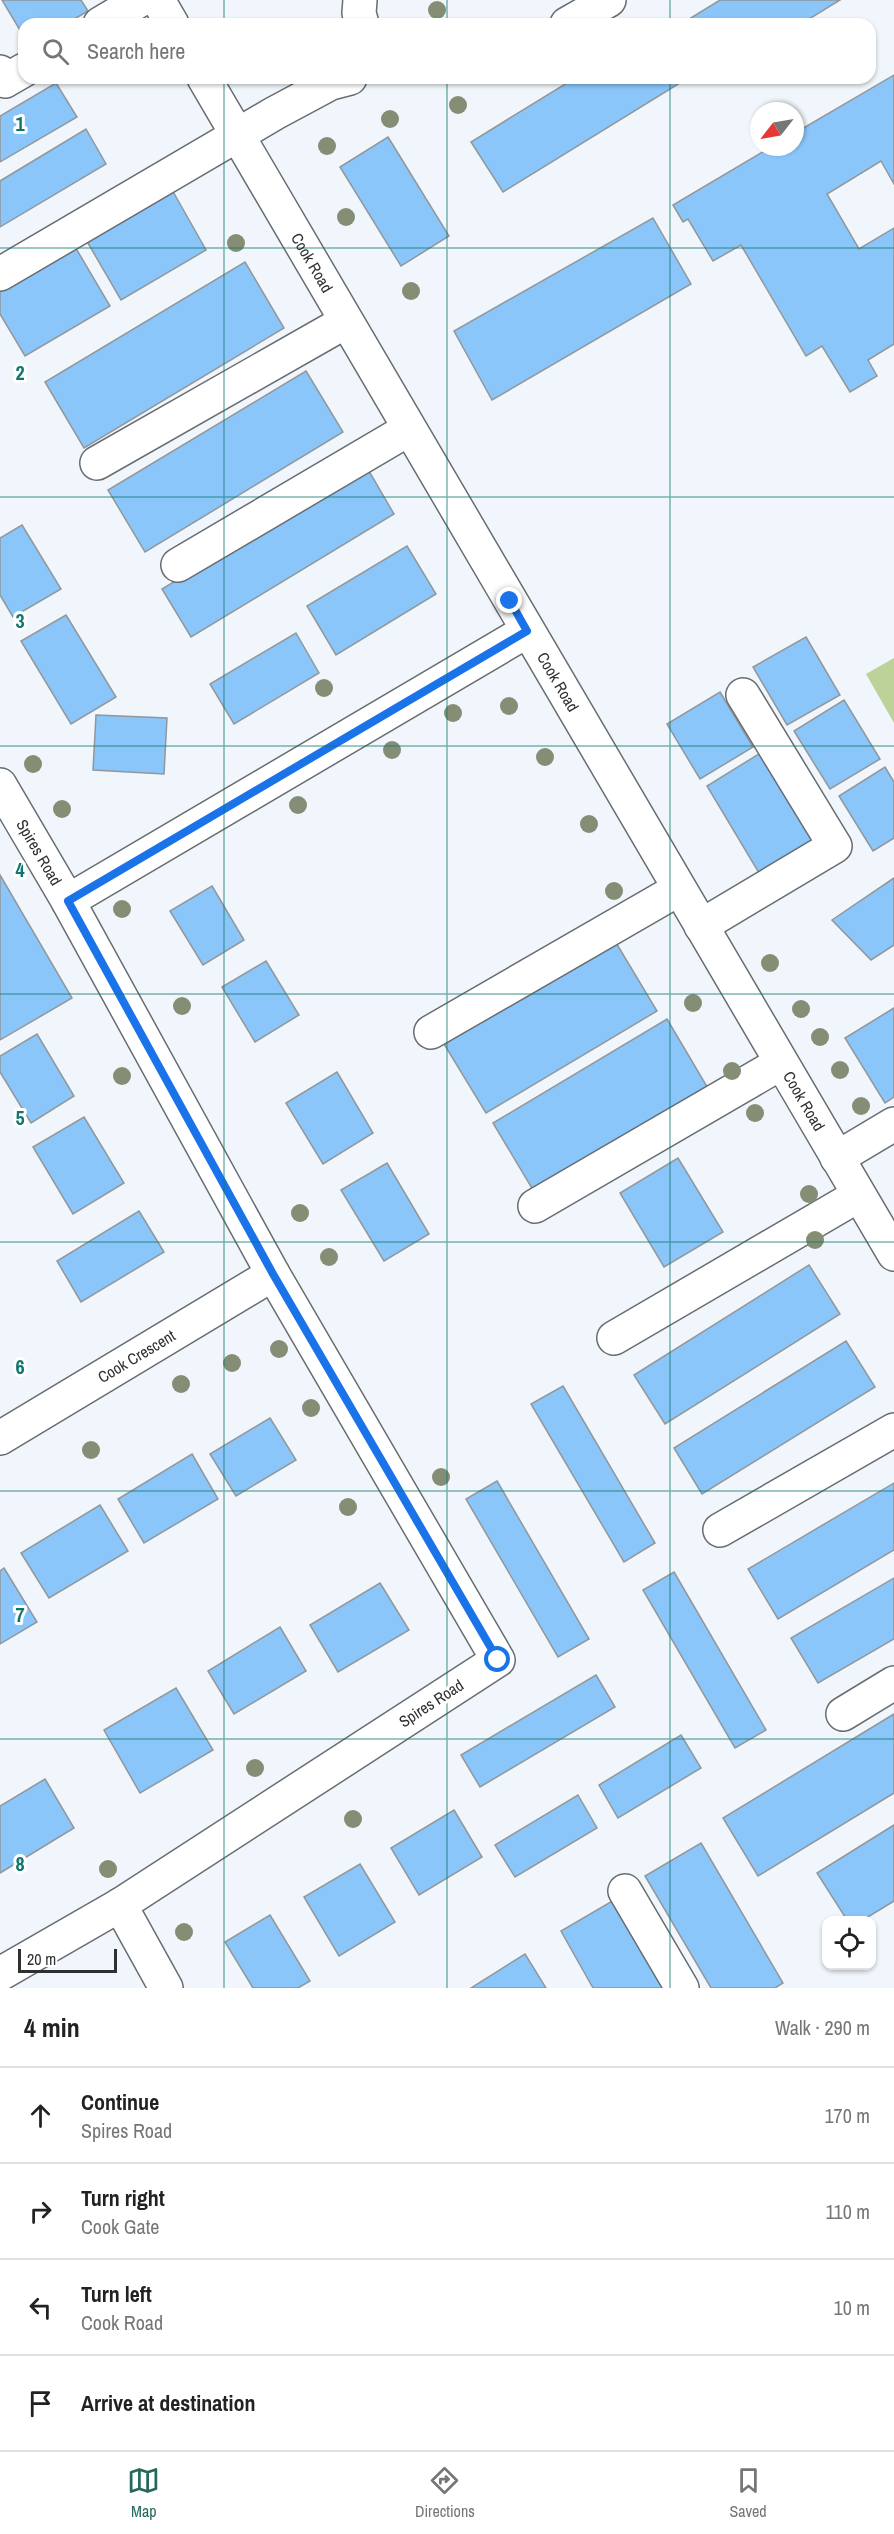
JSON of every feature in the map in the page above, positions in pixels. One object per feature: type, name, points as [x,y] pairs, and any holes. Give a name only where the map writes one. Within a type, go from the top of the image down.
[{"type":"street","points":[[110,18],[140,0]]},
{"type":"street","points":[[158,0],[168,18]]},
{"type":"street","points":[[360,0],[360,18]]},
{"type":"street","points":[[578,18],[609,0]]},
{"type":"street","points":[[0,72],[5,81],[18,73]]},
{"type":"street","name":"Cook Road","points":[[208,84],[345,322],[837,1158],[893,1249]]},
{"type":"street","points":[[0,274],[329,84]]},
{"type":"street","points":[[98,464],[345,322]]},
{"type":"street","points":[[178,565],[409,429]]},
{"type":"street","points":[[68,901],[527,631]]},
{"type":"street","points":[[701,926],[835,846],[743,695]]},
{"type":"street","name":"Spires Road","points":[[0,785],[68,901],[273,1274],[498,1660],[120,1905],[0,1974]]},
{"type":"street","points":[[431,1032],[679,889]]},
{"type":"street","points":[[536,1206],[781,1063]]},
{"type":"street","points":[[837,1158],[894,1124]]},
{"type":"street","points":[[614,1338],[859,1195]]},
{"type":"street","name":"Cook Crescent","points":[[0,1438],[273,1274]]},
{"type":"street","points":[[720,1530],[894,1430]]},
{"type":"street","points":[[843,1714],[894,1683]]},
{"type":"street","points":[[625,1891],[682,1988]]},
{"type":"street","points":[[120,1905],[166,1988]]},
{"type":"green space","points":[[894,658],[894,723],[866,674]]},
{"type":"building","points":[[2,0],[81,0],[88,11],[76,18],[18,18],[18,27]]},
{"type":"building","points":[[720,0],[840,0],[811,18],[691,18]]},
{"type":"building","points":[[894,75],[894,184],[881,161],[827,194],[859,249],[894,228],[894,344],[868,360],[877,376],[850,392],[822,346],[806,356],[741,245],[713,261],[688,219],[683,222],[673,205],[756,156],[804,156],[804,128]]},
{"type":"building","points":[[57,84],[77,117],[0,162],[0,116]]},
{"type":"building","points":[[565,84],[678,84],[503,192],[471,142]]},
{"type":"building","points":[[86,129],[106,164],[0,227],[0,181]]},
{"type":"building","points":[[388,137],[449,236],[401,266],[340,167]]},
{"type":"building","points":[[171,188],[206,250],[121,300],[85,238]]},
{"type":"building","points":[[653,218],[691,284],[492,400],[454,331]]},
{"type":"building","points":[[74,245],[110,306],[25,356],[0,314],[0,288]]},
{"type":"building","points":[[245,262],[284,328],[84,448],[45,382]]},
{"type":"building","points":[[306,371],[343,432],[145,552],[108,490]]},
{"type":"building","points":[[366,466],[394,514],[191,637],[162,589]]},
{"type":"building","points":[[22,525],[61,589],[13,617],[0,595],[0,538]]},
{"type":"building","points":[[407,546],[436,594],[336,655],[307,606]]},
{"type":"building","points":[[66,615],[116,697],[71,724],[21,641]]},
{"type":"building","points":[[296,633],[319,673],[234,724],[210,684]]},
{"type":"building","points":[[806,637],[840,695],[787,725],[753,667]]},
{"type":"building","points":[[720,692],[753,747],[700,779],[667,724]]},
{"type":"building","points":[[844,700],[880,759],[830,789],[794,731]]},
{"type":"building","points":[[96,715],[167,718],[164,774],[93,770]]},
{"type":"building","points":[[762,752],[815,839],[759,873],[707,786]]},
{"type":"building","points":[[885,767],[894,782],[894,838],[873,851],[839,796]]},
{"type":"building","points":[[0,875],[72,998],[0,1040]]},
{"type":"building","points":[[894,878],[894,945],[871,960],[832,920]]},
{"type":"building","points":[[212,886],[244,940],[203,965],[170,911]]},
{"type":"building","points":[[615,941],[657,1011],[486,1113],[444,1044]]},
{"type":"building","points":[[266,961],[299,1015],[255,1042],[222,987]]},
{"type":"building","points":[[894,1008],[894,1097],[885,1103],[845,1038]]},
{"type":"building","points":[[667,1019],[709,1090],[536,1195],[493,1123]]},
{"type":"building","points":[[37,1034],[74,1096],[31,1123],[0,1072],[0,1056]]},
{"type":"building","points":[[337,1072],[373,1133],[323,1164],[286,1103]]},
{"type":"building","points":[[84,1117],[124,1183],[73,1214],[33,1147]]},
{"type":"building","points":[[678,1158],[723,1232],[664,1267],[620,1193]]},
{"type":"building","points":[[387,1163],[429,1234],[384,1261],[341,1190]]},
{"type":"building","points":[[139,1211],[164,1252],[81,1302],[57,1261]]},
{"type":"building","points":[[809,1265],[840,1314],[665,1424],[634,1375]]},
{"type":"building","points":[[846,1341],[875,1387],[702,1494],[674,1448]]},
{"type":"building","points":[[563,1386],[655,1543],[624,1562],[531,1404]]},
{"type":"building","points":[[270,1418],[296,1460],[236,1496],[210,1454]]},
{"type":"building","points":[[192,1454],[218,1499],[144,1543],[118,1499]]},
{"type":"building","points":[[497,1481],[589,1639],[558,1657],[466,1499]]},
{"type":"building","points":[[894,1483],[894,1550],[778,1619],[748,1569]]},
{"type":"building","points":[[100,1505],[128,1551],[49,1598],[21,1553]]},
{"type":"building","points":[[4,1568],[37,1622],[0,1644],[0,1571]]},
{"type":"building","points":[[674,1572],[766,1730],[735,1748],[643,1590]]},
{"type":"building","points":[[894,1578],[894,1639],[818,1683],[791,1638]]},
{"type":"building","points":[[380,1583],[409,1630],[338,1672],[310,1625]]},
{"type":"building","points":[[280,1627],[306,1671],[234,1714],[208,1671]]},
{"type":"building","points":[[596,1675],[615,1707],[480,1787],[461,1755]]},
{"type":"building","points":[[176,1688],[213,1750],[140,1793],[104,1730]]},
{"type":"building","points":[[894,1714],[894,1793],[758,1876],[723,1818]]},
{"type":"building","points":[[681,1735],[701,1768],[618,1818],[599,1785]]},
{"type":"building","points":[[45,1779],[74,1828],[0,1873],[0,1806]]},
{"type":"building","points":[[578,1795],[597,1828],[515,1877],[495,1845]]},
{"type":"building","points":[[454,1810],[482,1857],[419,1895],[391,1848]]},
{"type":"building","points":[[894,1825],[894,1901],[870,1916],[844,1916],[817,1873]]},
{"type":"building","points":[[701,1843],[783,1983],[775,1988],[711,1988],[645,1876]]},
{"type":"building","points":[[360,1864],[395,1922],[339,1956],[304,1897]]},
{"type":"building","points":[[614,1900],[665,1988],[593,1988],[561,1931]]},
{"type":"building","points":[[270,1915],[310,1981],[298,1988],[253,1988],[225,1942]]},
{"type":"building","points":[[525,1954],[546,1988],[471,1988]]},
{"type":"route","points":[[498,1660],[273,1274],[68,901],[527,631],[510,601]]}]
